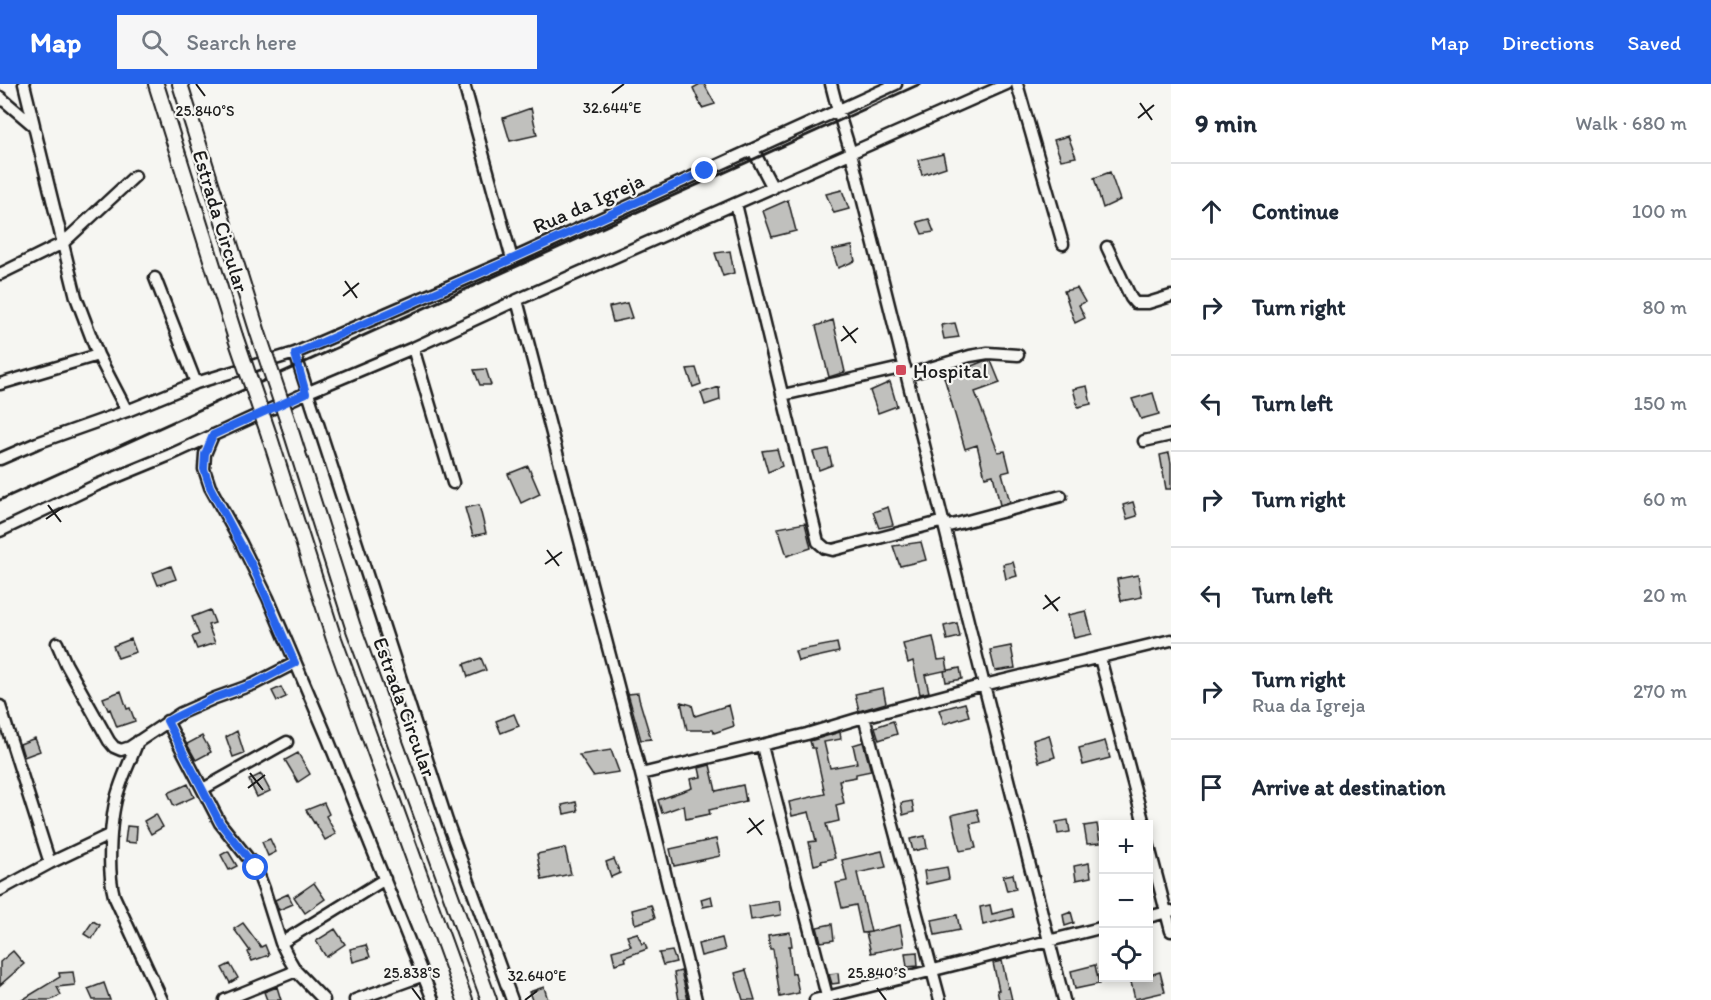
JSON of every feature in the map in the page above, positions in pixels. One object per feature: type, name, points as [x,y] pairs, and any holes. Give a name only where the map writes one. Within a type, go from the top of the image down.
[{"type":"main road","name":"Estrada Circular","points":[[156,84],[334,639],[465,1000]]},
{"type":"main road","name":"Estrada Circular","points":[[180,84],[353,627],[489,1000]]},
{"type":"street","points":[[24,84],[76,297],[99,355],[127,411]]},
{"type":"street","points":[[464,84],[512,259]]},
{"type":"street","points":[[831,84],[851,153],[1064,1000]]},
{"type":"street","name":"Rua da Igreja","points":[[0,459],[196,383],[295,354],[512,259],[896,84]]},
{"type":"street","points":[[0,531],[98,485],[1007,84]]},
{"type":"street","points":[[1017,84],[1063,244]]},
{"type":"street","points":[[0,97],[34,126]]},
{"type":"street","points":[[753,150],[773,188]]},
{"type":"street","points":[[0,274],[63,243],[135,176]]},
{"type":"street","points":[[736,204],[818,542],[825,548],[833,550],[1061,496]]},
{"type":"street","points":[[1107,247],[1135,303],[1148,303],[1171,296]]},
{"type":"street","points":[[155,278],[196,383]]},
{"type":"street","points":[[517,300],[641,774],[696,1000]]},
{"type":"street","points":[[413,348],[453,483]]},
{"type":"street","points":[[783,395],[970,356],[988,353],[1018,355]]},
{"type":"street","points":[[295,354],[447,821],[512,1000]]},
{"type":"street","points":[[0,384],[99,355]]},
{"type":"street","points":[[213,435],[205,454],[204,469],[210,487],[253,567],[295,663],[433,1000]]},
{"type":"street","points":[[1144,441],[1171,435]]},
{"type":"street","points":[[641,774],[762,746],[984,685],[1171,640]]},
{"type":"street","points":[[57,643],[66,664],[110,741],[114,747],[121,750],[167,721],[214,698],[254,684],[295,663]]},
{"type":"street","points":[[1100,658],[1143,820]]},
{"type":"street","points":[[0,706],[50,863]]},
{"type":"street","points":[[864,717],[940,1000]]},
{"type":"street","points":[[167,721],[220,823],[256,868],[281,943],[296,971],[324,1000]]},
{"type":"street","points":[[138,741],[115,802],[111,834],[110,883],[148,969],[156,999]]},
{"type":"street","points":[[203,789],[287,742]]},
{"type":"street","points":[[762,746],[827,999]]},
{"type":"street","points":[[0,890],[111,834]]},
{"type":"street","points":[[1153,857],[1169,912],[1171,931]]},
{"type":"street","points":[[281,943],[385,879]]},
{"type":"street","points":[[1153,915],[1169,912]]},
{"type":"street","points":[[815,1000],[827,999],[1100,928]]},
{"type":"street","points":[[225,1000],[296,971]]},
{"type":"street","points":[[355,1000],[424,975]]},
{"type":"building","points":[[704,84],[715,104],[702,108],[693,88]]},
{"type":"building","points":[[531,108],[537,135],[510,141],[503,118]]},
{"type":"building","points":[[1068,136],[1076,157],[1061,160],[1054,140]]},
{"type":"building","points":[[943,154],[946,167],[922,175],[918,160]]},
{"type":"building","points":[[1110,172],[1120,200],[1103,208],[1094,178]]},
{"type":"building","points":[[842,190],[849,209],[834,213],[826,194]]},
{"type":"building","points":[[788,200],[796,231],[772,237],[763,211]]},
{"type":"building","points":[[929,219],[934,232],[922,234],[917,222]]},
{"type":"building","points":[[852,246],[855,261],[838,268],[832,250]]},
{"type":"building","points":[[730,251],[734,273],[723,276],[715,253]]},
{"type":"building","points":[[1077,288],[1085,302],[1079,305],[1085,318],[1075,323],[1064,291]]},
{"type":"building","points":[[627,303],[632,318],[613,322],[609,307]]},
{"type":"building","points":[[833,320],[845,372],[829,377],[816,326]]},
{"type":"building","points":[[955,323],[959,337],[944,339],[941,325]]},
{"type":"building","points":[[984,361],[991,361],[1000,383],[975,392],[998,452],[1005,451],[1010,471],[1002,473],[1010,502],[1000,505],[993,475],[985,477],[977,445],[965,449],[944,377]]},
{"type":"building","points":[[696,368],[701,384],[693,387],[687,369]]},
{"type":"building","points":[[486,369],[491,385],[480,385],[474,370]]},
{"type":"building","points":[[890,382],[897,406],[878,413],[870,391]]},
{"type":"building","points":[[1087,386],[1091,404],[1078,407],[1073,389]]},
{"type":"building","points":[[719,387],[720,400],[705,405],[701,393]]},
{"type":"building","points":[[1153,393],[1159,414],[1141,419],[1132,399]]},
{"type":"building","points":[[777,449],[782,466],[768,472],[762,451]]},
{"type":"building","points":[[828,449],[832,465],[819,470],[813,452]]},
{"type":"building","points":[[1169,453],[1171,489],[1166,489],[1160,455]]},
{"type":"building","points":[[528,466],[540,494],[521,503],[508,474]]},
{"type":"building","points":[[1133,502],[1137,516],[1127,519],[1123,505]]},
{"type":"building","points":[[479,505],[486,533],[473,536],[465,508]]},
{"type":"building","points":[[888,507],[893,525],[879,528],[873,512]]},
{"type":"building","points":[[805,523],[811,548],[787,556],[778,528]]},
{"type":"building","points":[[921,542],[926,560],[900,566],[893,546]]},
{"type":"building","points":[[1013,562],[1017,576],[1006,579],[1003,564]]},
{"type":"building","points":[[171,566],[176,579],[158,585],[153,573]]},
{"type":"building","points":[[1138,575],[1142,597],[1121,601],[1117,579]]},
{"type":"building","points":[[210,610],[215,623],[208,625],[215,643],[197,649],[192,637],[199,634],[192,617]]},
{"type":"building","points":[[1086,611],[1092,634],[1074,638],[1068,615]]},
{"type":"building","points":[[957,623],[960,637],[947,640],[944,626]]},
{"type":"building","points":[[933,637],[938,660],[946,659],[948,670],[925,675],[929,692],[920,694],[913,661],[908,663],[903,644]]},
{"type":"building","points":[[131,639],[136,652],[118,658],[113,646]]},
{"type":"building","points":[[837,643],[839,652],[798,661],[795,651]]},
{"type":"building","points":[[1011,646],[1015,668],[995,671],[990,650]]},
{"type":"building","points":[[481,658],[486,670],[468,677],[464,664]]},
{"type":"building","points":[[960,668],[962,679],[946,682],[944,671]]},
{"type":"building","points":[[281,687],[286,697],[277,701],[272,691]]},
{"type":"building","points":[[883,688],[886,703],[859,711],[855,694]]},
{"type":"building","points":[[121,691],[127,709],[130,708],[135,721],[117,727],[103,698]]},
{"type":"building","points":[[638,693],[651,739],[641,740],[628,694]]},
{"type":"building","points":[[681,702],[692,705],[695,716],[729,705],[734,726],[714,733],[713,730],[687,730]]},
{"type":"building","points":[[965,703],[969,716],[944,724],[939,710]]},
{"type":"building","points":[[514,714],[519,726],[501,733],[496,721]]},
{"type":"building","points":[[893,721],[897,734],[879,740],[875,727]]},
{"type":"building","points":[[237,731],[244,753],[233,757],[226,737]]},
{"type":"building","points":[[840,732],[841,739],[824,742],[830,768],[857,763],[853,745],[863,742],[871,771],[839,780],[844,803],[836,805],[839,821],[826,824],[835,858],[814,865],[809,842],[816,841],[809,812],[792,816],[789,802],[825,794],[815,748],[812,748],[810,741]]},
{"type":"building","points":[[1049,735],[1055,757],[1039,762],[1033,740]]},
{"type":"building","points":[[202,736],[211,752],[196,760],[187,744]]},
{"type":"building","points":[[35,738],[40,751],[24,757],[20,744]]},
{"type":"building","points":[[1105,741],[1110,758],[1083,765],[1079,748]]},
{"type":"building","points":[[611,750],[619,772],[593,776],[579,755]]},
{"type":"building","points":[[298,753],[310,774],[298,782],[285,760]]},
{"type":"building","points":[[710,765],[716,791],[743,785],[746,801],[709,810],[710,814],[686,819],[684,805],[662,813],[658,800],[692,788],[690,779],[701,777],[699,768]]},
{"type":"building","points":[[261,774],[270,791],[257,797],[249,780]]},
{"type":"building","points":[[188,784],[194,797],[174,806],[168,793]]},
{"type":"building","points":[[912,801],[914,812],[903,815],[901,803]]},
{"type":"building","points":[[576,802],[578,811],[564,814],[562,805]]},
{"type":"building","points":[[324,803],[329,814],[326,816],[336,834],[325,840],[306,810]]},
{"type":"building","points":[[977,809],[980,822],[970,824],[976,848],[960,851],[952,815]]},
{"type":"building","points":[[156,814],[163,827],[151,834],[144,821]]},
{"type":"building","points":[[1068,820],[1070,832],[1058,834],[1056,822]]},
{"type":"building","points":[[1097,824],[1099,843],[1087,844],[1084,826]]},
{"type":"building","points":[[127,826],[137,827],[136,843],[125,842]]},
{"type":"building","points":[[925,836],[927,848],[913,851],[910,839]]},
{"type":"building","points":[[270,839],[276,852],[268,856],[262,842]]},
{"type":"building","points":[[716,839],[720,856],[674,866],[670,849]]},
{"type":"building","points":[[565,848],[571,874],[542,880],[537,854]]},
{"type":"building","points":[[228,851],[237,866],[229,870],[221,855]]},
{"type":"building","points":[[882,851],[886,867],[857,873],[871,932],[862,933],[856,905],[842,908],[836,883],[847,881],[842,860]]},
{"type":"building","points":[[614,859],[620,873],[611,877],[606,862]]},
{"type":"building","points":[[1089,863],[1091,877],[1076,880],[1074,866]]},
{"type":"building","points":[[947,867],[949,879],[926,884],[924,871]]},
{"type":"building","points":[[1013,874],[1016,889],[1007,891],[1003,876]]},
{"type":"building","points":[[314,883],[325,899],[305,913],[294,897]]},
{"type":"building","points":[[288,894],[293,904],[279,910],[275,900]]},
{"type":"building","points":[[711,896],[713,905],[703,907],[701,899]]},
{"type":"building","points":[[779,901],[781,915],[751,920],[749,906]]},
{"type":"building","points":[[651,905],[655,918],[635,924],[632,910]]},
{"type":"building","points":[[990,905],[992,914],[1012,909],[1014,917],[983,925],[980,907]]},
{"type":"building","points":[[1071,912],[1074,923],[1065,926],[1063,915]]},
{"type":"building","points":[[957,915],[960,930],[935,935],[932,920]]},
{"type":"building","points":[[93,921],[100,925],[92,939],[84,934]]},
{"type":"building","points":[[243,923],[261,947],[265,945],[269,955],[252,961],[248,952],[250,951],[234,929]]},
{"type":"building","points":[[832,924],[834,940],[821,942],[817,927]]},
{"type":"building","points":[[900,925],[904,946],[871,953],[866,933]]},
{"type":"building","points":[[335,929],[345,944],[326,957],[316,941]]},
{"type":"building","points":[[790,932],[792,974],[795,973],[799,993],[780,997],[773,949],[770,949],[768,935]]},
{"type":"building","points":[[637,933],[647,949],[625,957],[626,961],[615,964],[612,951],[631,946],[627,936]]},
{"type":"building","points":[[722,938],[725,950],[701,956],[698,944]]},
{"type":"building","points":[[366,945],[370,957],[353,962],[350,949]]},
{"type":"building","points":[[13,951],[24,964],[0,985],[0,962]]},
{"type":"building","points":[[672,951],[676,962],[663,965],[659,953]]},
{"type":"building","points":[[917,952],[918,966],[907,967],[905,953]]},
{"type":"building","points":[[1002,961],[1012,1000],[999,1000],[993,963]]},
{"type":"building","points":[[230,964],[238,978],[230,983],[222,968]]},
{"type":"building","points":[[1095,965],[1099,984],[1075,989],[1071,971]]},
{"type":"building","points":[[746,970],[755,1000],[743,1000],[735,973]]},
{"type":"building","points":[[681,971],[688,1000],[679,1000],[674,973]]},
{"type":"building","points":[[73,972],[75,985],[57,987],[61,995],[51,1000],[22,1000],[60,977],[59,973]]},
{"type":"building","points":[[1160,972],[1165,992],[1135,999],[1131,982],[1153,982],[1153,974]]},
{"type":"building","points":[[838,973],[839,983],[832,984],[829,974]]},
{"type":"building","points":[[104,983],[110,1000],[93,1000],[88,989]]},
{"type":"building","points":[[277,987],[281,1000],[267,1000],[264,992]]},
{"type":"building","points":[[544,987],[548,1000],[532,1000],[529,992]]},
{"type":"railway","points":[[0,500],[920,84]]},
{"type":"place","name":"Hospital","points":[[901,370]]},
{"type":"route","points":[[256,868],[220,823],[167,721],[214,698],[274,675],[295,663],[268,598],[210,487],[204,469],[205,454],[213,435],[306,393],[295,354],[705,171]]}]
